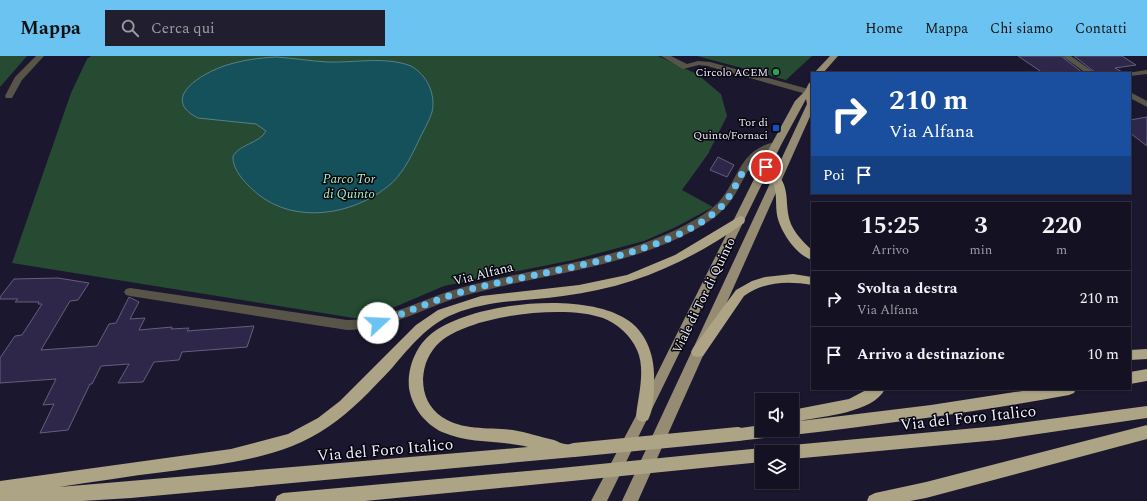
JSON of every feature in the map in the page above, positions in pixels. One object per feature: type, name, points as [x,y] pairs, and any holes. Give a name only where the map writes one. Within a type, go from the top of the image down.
[{"type":"highway","points":[[776,179],[782,191],[782,212],[789,232],[798,244],[811,255]]},
{"type":"highway","points":[[0,489],[146,467],[214,459],[285,442],[310,430],[342,408],[364,388],[416,333],[439,315],[481,301],[589,288],[632,278],[654,270],[695,251],[740,220]]},
{"type":"highway","points":[[698,352],[740,293],[748,287],[760,282],[780,279],[811,280]]},
{"type":"highway","points":[[570,450],[514,437],[461,432],[439,424],[426,411],[417,392],[416,374],[425,351],[437,337],[452,327],[488,315],[566,307],[598,311],[623,323],[636,336],[643,349],[648,366],[643,416]]},
{"type":"highway","points":[[1131,355],[1147,354]]},
{"type":"highway","points":[[1131,378],[1147,375]]},
{"type":"highway","points":[[799,414],[852,403],[868,396],[877,390]]},
{"type":"highway","name":"Via del Foro Italico","points":[[799,427],[909,415],[1063,390]]},
{"type":"highway","name":"Via del Foro Italico","points":[[799,451],[914,442],[998,433],[1147,412]]},
{"type":"highway","name":"Via del Foro Italico","points":[[0,499],[131,490],[570,450],[750,431]]},
{"type":"highway","points":[[875,501],[1007,470],[1147,432]]},
{"type":"highway","points":[[283,501],[755,456]]},
{"type":"main road","points":[[819,72],[834,56]]},
{"type":"main road","name":"Viale di Tor di Quinto","points":[[599,501],[643,416],[776,145],[799,101],[810,89]]},
{"type":"main road","name":"Viale di Tor di Quinto","points":[[630,501],[811,104],[810,89]]},
{"type":"street","points":[[9,96],[18,79],[40,56]]},
{"type":"street","points":[[665,56],[686,67],[698,64],[707,64],[810,89]]},
{"type":"street","points":[[1066,56],[1090,72]]},
{"type":"street","points":[[1131,74],[1147,72]]},
{"type":"street","points":[[1131,96],[1147,104]]},
{"type":"street","name":"Via Alfana","points":[[130,292],[347,325],[371,324],[453,294],[610,257],[667,238],[702,221],[722,205],[744,170],[762,148],[776,145]]},
{"type":"street","points":[[744,170],[756,166],[766,167]]},
{"type":"green space","points":[[0,56],[27,56],[0,87]]},
{"type":"green space","name":"Parco Tor di Quinto","points":[[91,56],[658,56],[697,74],[721,94],[727,116],[708,154],[682,190],[713,207],[676,227],[644,241],[573,260],[444,286],[376,315],[360,319],[12,263],[71,93],[87,59]]},
{"type":"green space","name":"Circolo ACEM","points":[[697,56],[812,56],[786,80]]},
{"type":"shaded area","points":[[276,57],[327,62],[391,61],[411,66],[422,74],[429,86],[433,98],[432,112],[409,160],[392,183],[373,197],[357,204],[341,209],[307,213],[290,210],[274,204],[259,195],[246,183],[235,167],[233,156],[240,149],[263,135],[266,131],[256,124],[198,118],[187,110],[182,102],[184,94],[189,87],[207,73],[233,63]]},
{"type":"building","points":[[1018,56],[1061,56],[1082,72],[1042,72]]},
{"type":"building","points":[[1074,56],[1122,56],[1136,65],[1115,68],[1122,72],[1095,72]]},
{"type":"building","points":[[1147,117],[1147,146],[1131,134],[1131,120]]},
{"type":"building","points":[[718,157],[734,165],[727,177],[710,170]]},
{"type":"building","points":[[58,278],[89,283],[78,300],[70,301],[41,350],[97,346],[109,324],[116,323],[129,297],[139,302],[130,319],[145,318],[139,330],[172,327],[171,329],[189,328],[187,331],[254,326],[247,347],[182,352],[179,360],[154,362],[143,382],[118,383],[129,364],[101,366],[92,384],[90,384],[68,430],[40,433],[54,404],[43,405],[56,379],[0,383],[0,358],[15,336],[22,335],[42,304],[38,304],[39,302],[15,302],[18,299],[0,299],[0,297],[14,279]]},
{"type":"place","name":"Circolo ACEM","points":[[776,72]]},
{"type":"place","name":"Tor di Quinto/Fornaci","points":[[776,128]]},
{"type":"route","points":[[378,323],[445,296],[578,265],[657,243],[686,230],[706,218],[722,205],[744,170],[756,166],[766,167]]}]
